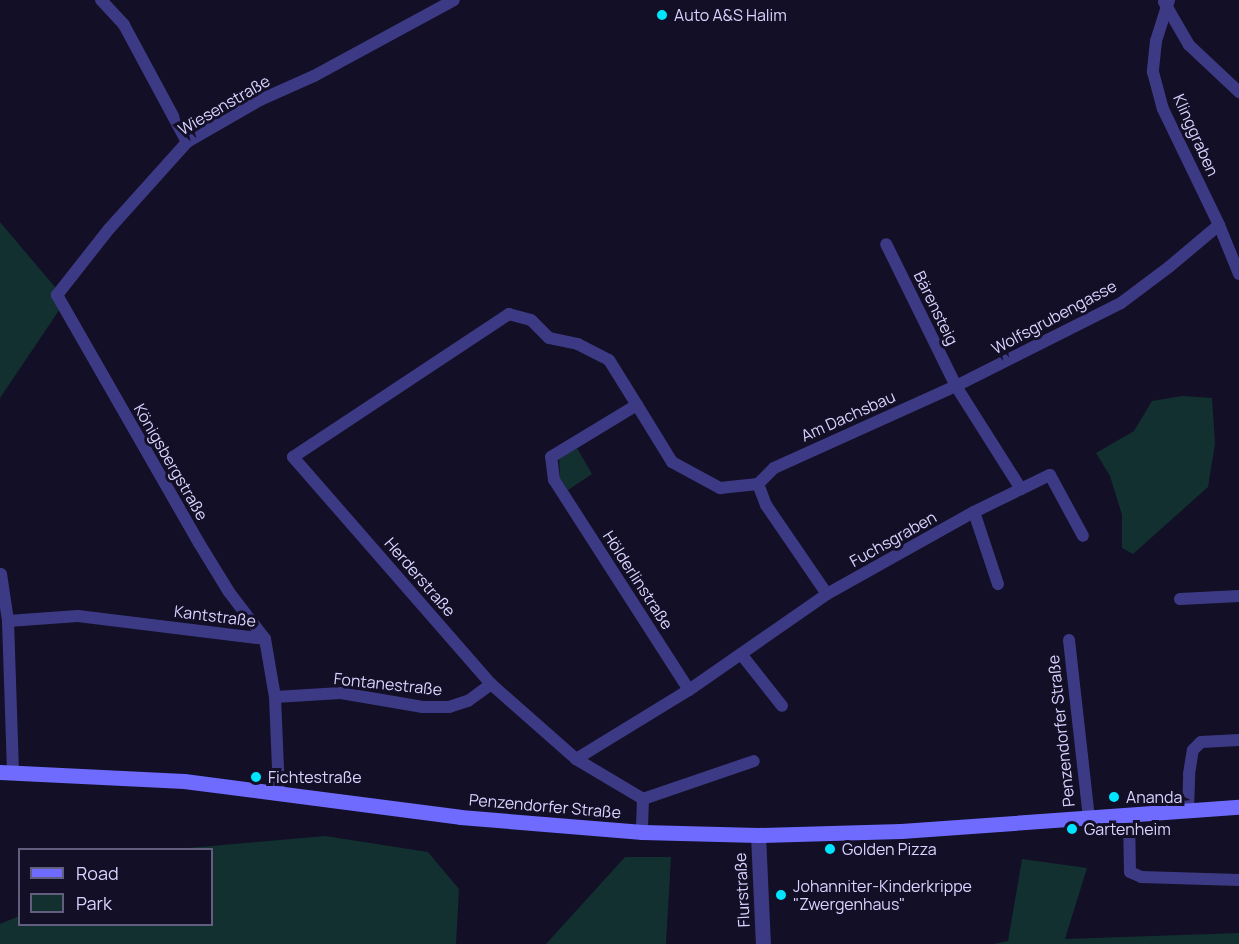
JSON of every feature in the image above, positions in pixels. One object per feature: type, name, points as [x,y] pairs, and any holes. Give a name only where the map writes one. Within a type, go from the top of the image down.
[{"type":"main road","name":"Penzendorfer Straße","points":[[7,772],[119,776],[279,791],[481,819],[642,832],[758,835],[901,831],[1239,807]]},
{"type":"street","points":[[101,0],[124,25],[187,142]]},
{"type":"street","name":"Wiesenstraße","points":[[57,296],[109,229],[187,142],[260,100],[314,76],[454,0]]},
{"type":"street","points":[[1165,1],[1188,45],[1239,92]]},
{"type":"street","name":"Klinggraben","points":[[1165,1],[1156,41],[1153,72],[1163,109],[1220,225],[1239,274]]},
{"type":"street","name":"Wolfsgrubengasse","points":[[956,386],[1121,303],[1220,225]]},
{"type":"street","name":"Bärensteig","points":[[886,244],[956,386]]},
{"type":"street","name":"Königsbergstraße","points":[[57,296],[199,543],[229,592],[265,639]]},
{"type":"street","name":"Herderstraße","points":[[637,405],[609,360],[578,344],[549,339],[531,320],[508,314],[293,457],[491,684],[576,759],[643,799]]},
{"type":"street","points":[[956,386],[1022,489]]},
{"type":"street","name":"Am Dachsbau","points":[[758,484],[774,468],[956,386]]},
{"type":"street","points":[[637,405],[672,462],[720,488],[758,484],[766,505],[827,594]]},
{"type":"street","name":"Hölderlinstraße","points":[[637,405],[551,457],[554,480],[689,690]]},
{"type":"street","name":"Fuchsgraben","points":[[689,690],[827,594],[974,512],[1050,476],[1083,536]]},
{"type":"street","points":[[974,512],[998,584]]},
{"type":"street","points":[[1,574],[8,621],[7,772]]},
{"type":"street","points":[[1180,599],[1239,596]]},
{"type":"street","name":"Kantstraße","points":[[8,621],[78,616],[265,639],[275,697],[279,791]]},
{"type":"street","name":"Penzendorfer Straße","points":[[1069,640],[1089,818]]},
{"type":"street","points":[[741,654],[782,706]]},
{"type":"street","name":"Fontanestraße","points":[[275,697],[341,693],[423,707],[449,707],[468,701],[491,684]]},
{"type":"street","points":[[576,759],[689,690]]},
{"type":"street","points":[[1188,810],[1189,774],[1193,750],[1201,742],[1239,740]]},
{"type":"street","points":[[642,832],[643,799],[754,761]]},
{"type":"street","points":[[1129,816],[1130,872],[1141,877],[1239,880]]},
{"type":"street","name":"Flurstraße","points":[[758,835],[763,944]]},
{"type":"green space","points":[[0,222],[66,300],[0,398]]},
{"type":"green space","points":[[1182,396],[1212,398],[1215,444],[1208,487],[1133,554],[1122,548],[1122,515],[1110,476],[1096,453],[1134,431],[1152,401]]},
{"type":"green space","points":[[577,448],[592,474],[568,490],[560,478],[559,459]]},
{"type":"green space","points":[[325,836],[428,852],[459,889],[456,944],[0,944],[0,924],[18,916],[18,926],[213,926],[213,848],[188,848]]},
{"type":"green space","points":[[625,857],[671,857],[666,944],[546,944]]},
{"type":"green space","points":[[1022,859],[1087,868],[1065,939],[1239,933],[1239,944],[993,944],[1008,941]]},
{"type":"place","name":"Auto A&S Halim","points":[[662,15]]},
{"type":"place","name":"Fichtestraße","points":[[256,777]]},
{"type":"place","name":"Ananda","points":[[1114,797]]},
{"type":"place","name":"Gartenheim","points":[[1072,829]]},
{"type":"place","name":"Golden Pizza","points":[[830,849]]},
{"type":"place","name":"Johanniter-Kinderkrippe \"Zwergenhaus\"","points":[[781,895]]}]
